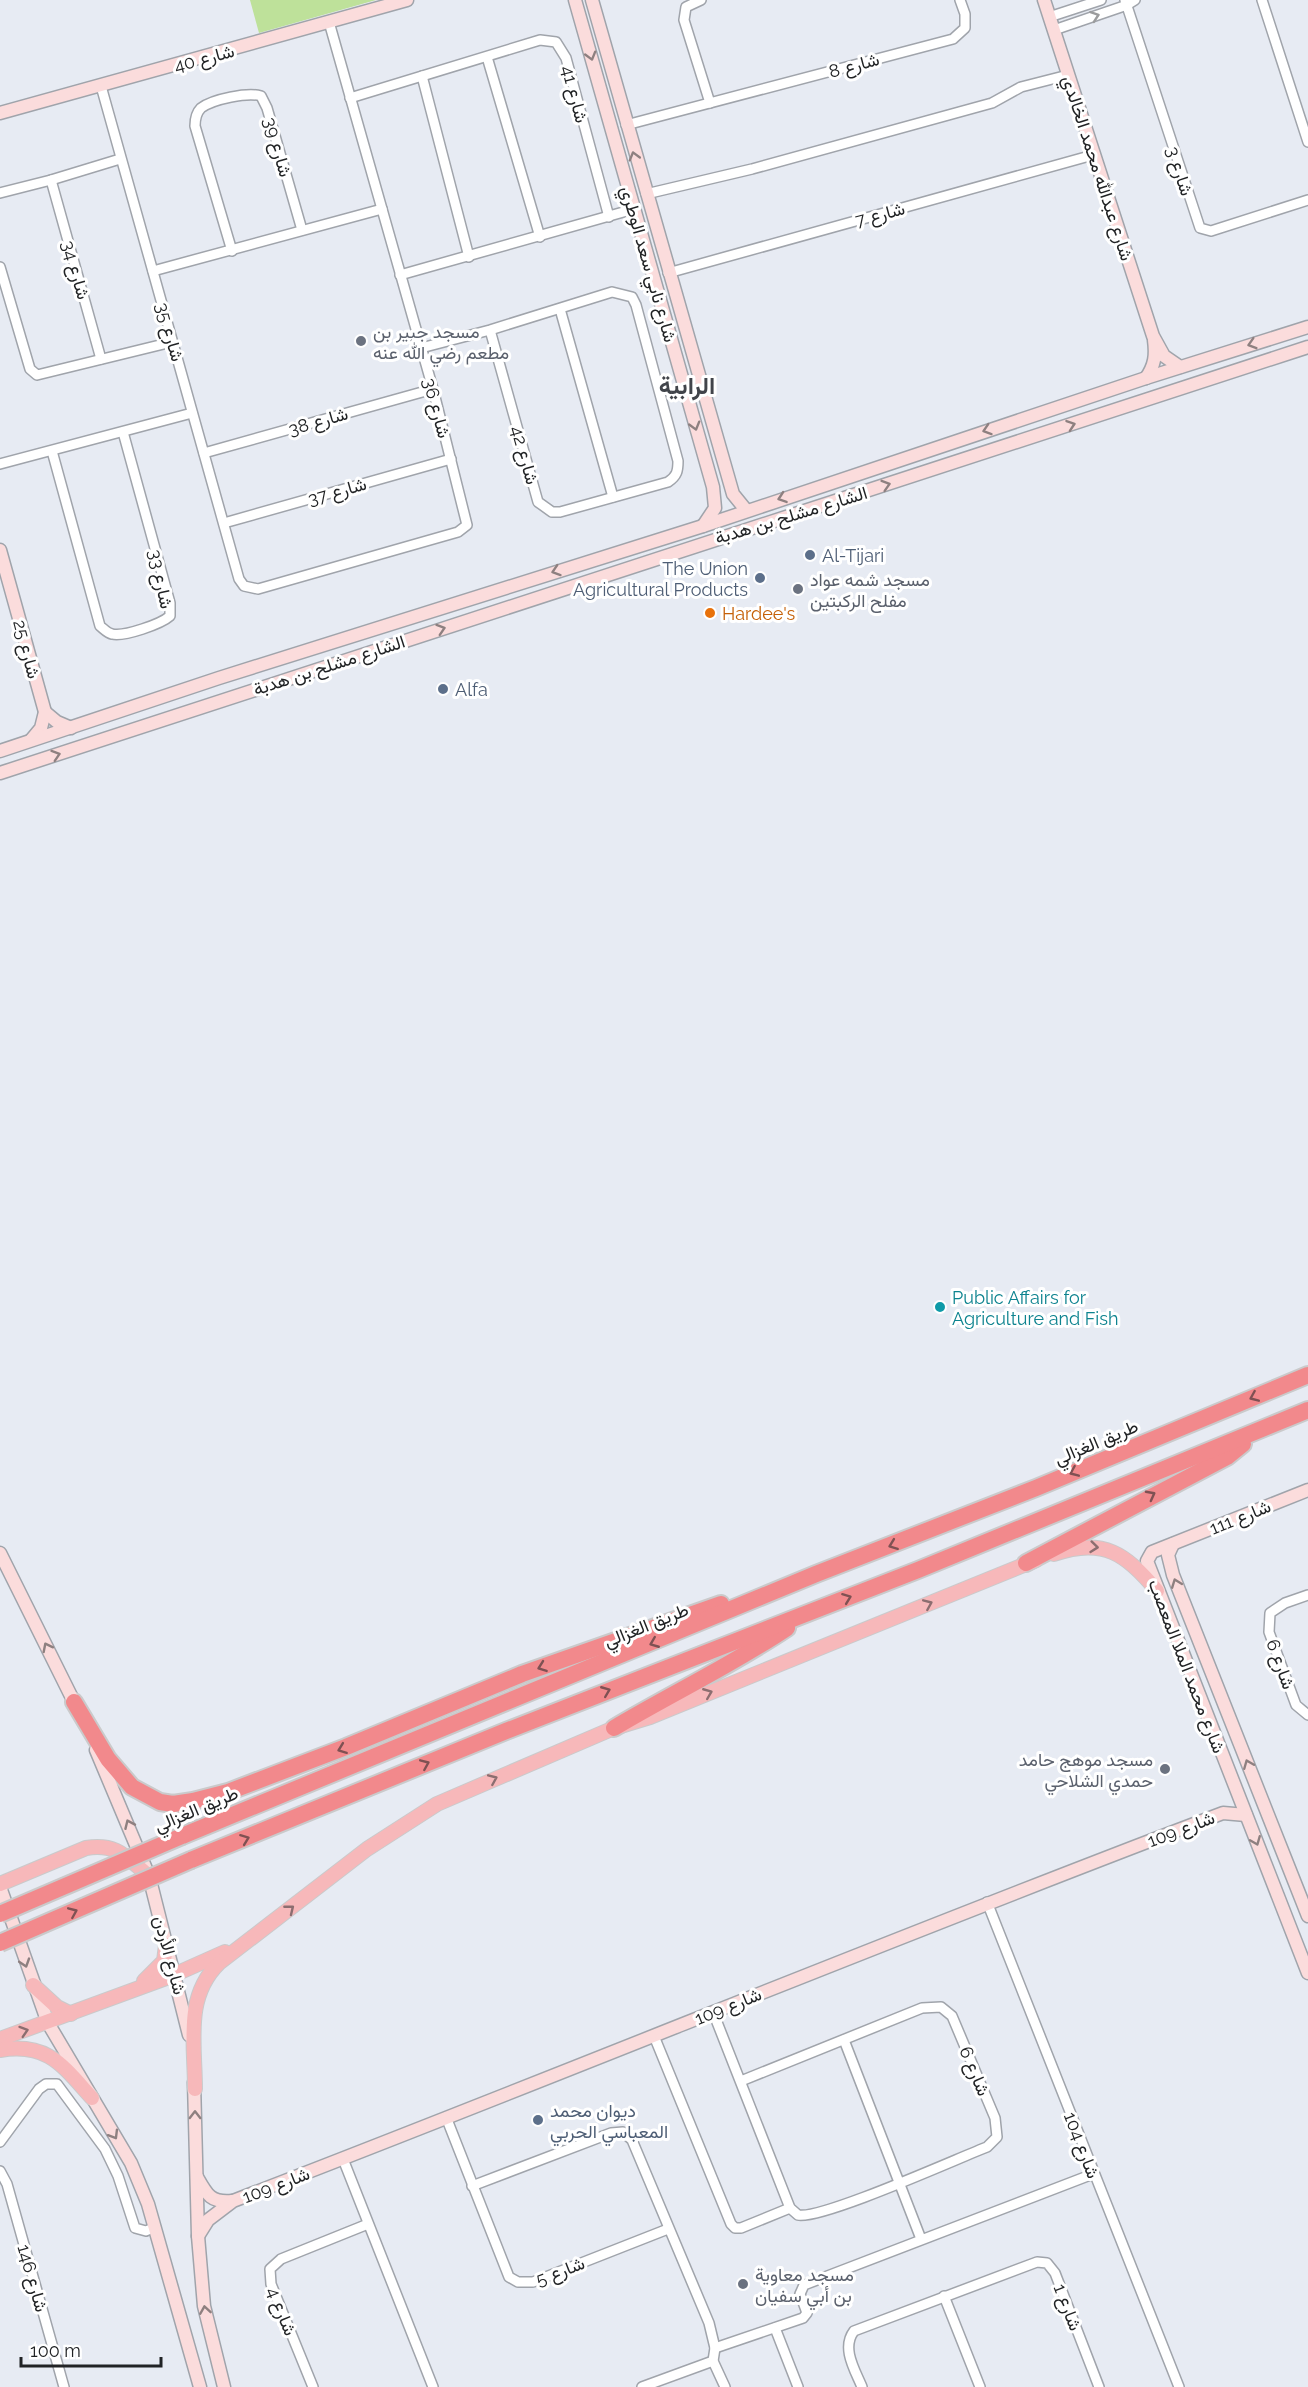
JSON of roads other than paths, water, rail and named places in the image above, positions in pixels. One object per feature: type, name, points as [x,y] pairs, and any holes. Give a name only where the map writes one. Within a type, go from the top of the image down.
[{"type":"highway","name":"طريق الغزالي","points":[[0,1914],[182,1836],[816,1574],[1036,1488],[1308,1372]]},
{"type":"highway","points":[[0,1943],[191,1860],[539,1718],[812,1611],[1308,1410]]},
{"type":"highway","points":[[1026,1563],[1227,1457],[1258,1431]]},
{"type":"highway","points":[[74,1702],[108,1758],[132,1787],[160,1802],[193,1802],[228,1792],[346,1747],[522,1674],[707,1609],[816,1574]]},
{"type":"highway","points":[[614,1728],[755,1649],[812,1611]]},
{"type":"main road","points":[[195,2089],[195,2003],[198,1990],[211,1971],[367,1849],[429,1809],[614,1728],[650,1717],[1026,1563],[1078,1546],[1103,1548],[1135,1565],[1157,1591]]},
{"type":"main road","points":[[0,1886],[86,1848],[98,1846],[114,1848],[149,1876]]},
{"type":"main road","points":[[0,2039],[122,1995],[244,1944]]},
{"type":"main road","points":[[122,1995],[157,1971],[164,1961],[166,1945]]},
{"type":"main road","points":[[33,1985],[44,1997],[71,2014]]},
{"type":"main road","points":[[0,2050],[34,2050],[49,2054],[64,2066],[92,2098]]},
{"type":"street","name":"شارع 40","points":[[0,113],[407,0]]},
{"type":"street","name":"شارع نابي سعد الوطري","points":[[575,0],[712,487],[715,508],[703,526]]},
{"type":"street","name":"شارع نابي سعد الوطري","points":[[592,0],[733,495],[746,510]]},
{"type":"street","points":[[701,0],[686,7],[684,20],[710,103]]},
{"type":"street","name":"شارع 8","points":[[626,125],[953,39],[965,28],[965,14],[960,0]]},
{"type":"street","name":"شارع عبدالله محمد الخالدي","points":[[1044,0],[1153,336],[1164,356],[1180,367]]},
{"type":"street","points":[[1049,17],[1101,0]]},
{"type":"street","points":[[1262,0],[1308,142]]},
{"type":"street","name":"شارع 3","points":[[1054,30],[1129,2],[1200,228],[1211,231],[1308,200]]},
{"type":"street","name":"شارع 36","points":[[239,579],[244,586],[258,589],[464,529],[468,519],[329,22]]},
{"type":"street","name":"شارع 41","points":[[350,98],[546,40],[556,42],[563,50],[609,217]]},
{"type":"street","points":[[487,57],[540,237]]},
{"type":"street","points":[[646,194],[752,169],[992,103],[1021,87],[1068,75]]},
{"type":"street","points":[[422,76],[469,257]]},
{"type":"street","name":"شارع 35","points":[[101,86],[239,579]]},
{"type":"street","name":"شارع 39","points":[[232,250],[195,126],[195,117],[201,108],[223,100],[250,93],[261,96],[302,230]]},
{"type":"street","name":"شارع 7","points":[[668,273],[1093,155]]},
{"type":"street","points":[[0,193],[120,159]]},
{"type":"street","name":"شارع 34","points":[[51,180],[101,359]]},
{"type":"street","points":[[153,271],[382,209]]},
{"type":"street","points":[[400,275],[634,209]]},
{"type":"street","points":[[0,267],[30,369],[37,375],[172,342]]},
{"type":"street","name":"شارع 42","points":[[421,348],[490,330],[612,292],[632,297],[678,461],[678,472],[668,482],[552,512],[538,502],[490,330]]},
{"type":"street","points":[[560,309],[613,497]]},
{"type":"street","name":"الشارع مشلح بن هدبة","points":[[0,751],[219,678],[703,526],[810,488],[1308,327]]},
{"type":"street","name":"شارع عبدالله محمد الخالدي","points":[[1146,378],[1155,360],[1153,336]]},
{"type":"street","name":"الشارع مشلح بن هدبة","points":[[0,773],[1308,347]]},
{"type":"street","points":[[674,353],[684,357],[690,354],[691,348]]},
{"type":"street","name":"شارع 38","points":[[204,453],[433,389]]},
{"type":"street","points":[[0,464],[192,413]]},
{"type":"street","name":"شارع 33","points":[[52,451],[100,626],[109,634],[118,635],[163,622],[170,616],[170,603],[123,432]]},
{"type":"street","name":"شارع 37","points":[[224,524],[451,459]]},
{"type":"street","points":[[842,478],[837,491],[846,498]]},
{"type":"street","points":[[810,488],[819,496],[817,507]]},
{"type":"street","name":"شارع 25","points":[[0,550],[45,712]]},
{"type":"street","points":[[219,678],[226,680],[231,686],[230,693],[225,698]]},
{"type":"street","points":[[30,741],[40,728],[45,712],[57,722],[71,728]]},
{"type":"street","name":"شارع 111","points":[[1173,1544],[1308,1490]]},
{"type":"street","name":"شارع محمد الملا المعصب","points":[[1173,1544],[1152,1552],[1147,1558],[1157,1591],[1308,1973]]},
{"type":"street","name":"شارع محمد الملا المعصب","points":[[1173,1544],[1168,1555],[1169,1561],[1192,1625],[1308,1917]]},
{"type":"street","name":"شارع الأردن","points":[[0,1553],[74,1702],[149,1876],[188,2022],[195,2089],[198,2236],[204,2306],[224,2387]]},
{"type":"street","name":"شارع 6","points":[[1308,1594],[1285,1603],[1270,1613],[1269,1632],[1296,1705],[1308,1715]]},
{"type":"street","points":[[1173,1632],[1192,1625]]},
{"type":"street","name":"شارع 109","points":[[1223,1813],[1237,1793]]},
{"type":"street","name":"شارع 109","points":[[196,2174],[208,2196],[218,2203],[233,2201],[654,2037],[987,1902],[1223,1813],[1246,1815]]},
{"type":"street","points":[[0,1886],[48,2023],[131,2163],[155,2227],[200,2387]]},
{"type":"street","name":"شارع 104","points":[[987,1902],[1179,2387]]},
{"type":"street","name":"شارع 6","points":[[741,2081],[922,2008],[940,2007],[952,2016],[995,2118],[997,2137],[987,2147],[816,2215],[798,2215],[790,2208]]},
{"type":"street","points":[[654,2037],[731,2224],[741,2228],[790,2208],[713,2012]]},
{"type":"street","points":[[844,2040],[921,2239]]},
{"type":"street","points":[[0,2142],[39,2089],[46,2084],[57,2084],[105,2149],[118,2176],[135,2228],[146,2231],[155,2227]]},
{"type":"street","name":"شارع 5","points":[[446,2117],[509,2277],[518,2282],[533,2282],[668,2229]]},
{"type":"street","points":[[472,2186],[610,2133],[623,2132],[632,2140],[709,2323],[715,2348],[713,2361],[725,2387]]},
{"type":"street","points":[[343,2159],[433,2387]]},
{"type":"street","name":"شارع 146","points":[[0,2171],[7,2184],[64,2387]]},
{"type":"street","points":[[715,2348],[803,2318],[807,2313],[800,2294],[804,2285],[1093,2174]]},
{"type":"street","name":"شارع 109","points":[[198,2236],[208,2220],[233,2201]]},
{"type":"street","name":"شارع 4","points":[[313,2387],[270,2284],[270,2269],[281,2259],[369,2224]]},
{"type":"street","name":"شارع 1","points":[[862,2387],[849,2355],[849,2340],[854,2331],[1037,2262],[1047,2263],[1055,2273],[1099,2387]]},
{"type":"street","points":[[944,2296],[980,2387]]},
{"type":"street","points":[[775,2328],[798,2387]]},
{"type":"street","points":[[642,2387],[713,2361]]},
{"type":"place","name":"مسجد جبير بن مطعم رضي الله عنه","points":[[361,341]]},
{"type":"place","name":"Al-Tijari","points":[[810,555]]},
{"type":"place","name":"The Union Agricultural Products","points":[[760,578]]},
{"type":"place","name":"مسجد شمه عواد مفلح الركبتين","points":[[798,589]]},
{"type":"place","name":"Hardee's","points":[[710,613]]},
{"type":"place","name":"Alfa","points":[[443,689]]},
{"type":"place","name":"Public Affairs for Agriculture and Fish","points":[[940,1307]]},
{"type":"place","name":"مسجد موهج حامد حمدي الشلاحي","points":[[1165,1769]]},
{"type":"place","name":"ديوان محمد المعباسي الحربي","points":[[538,2120]]},
{"type":"place","name":"مسجد معاوية بن أبي سفيان","points":[[743,2284]]},
{"type":"district","name":"الرابية","points":[[687,385]]}]
